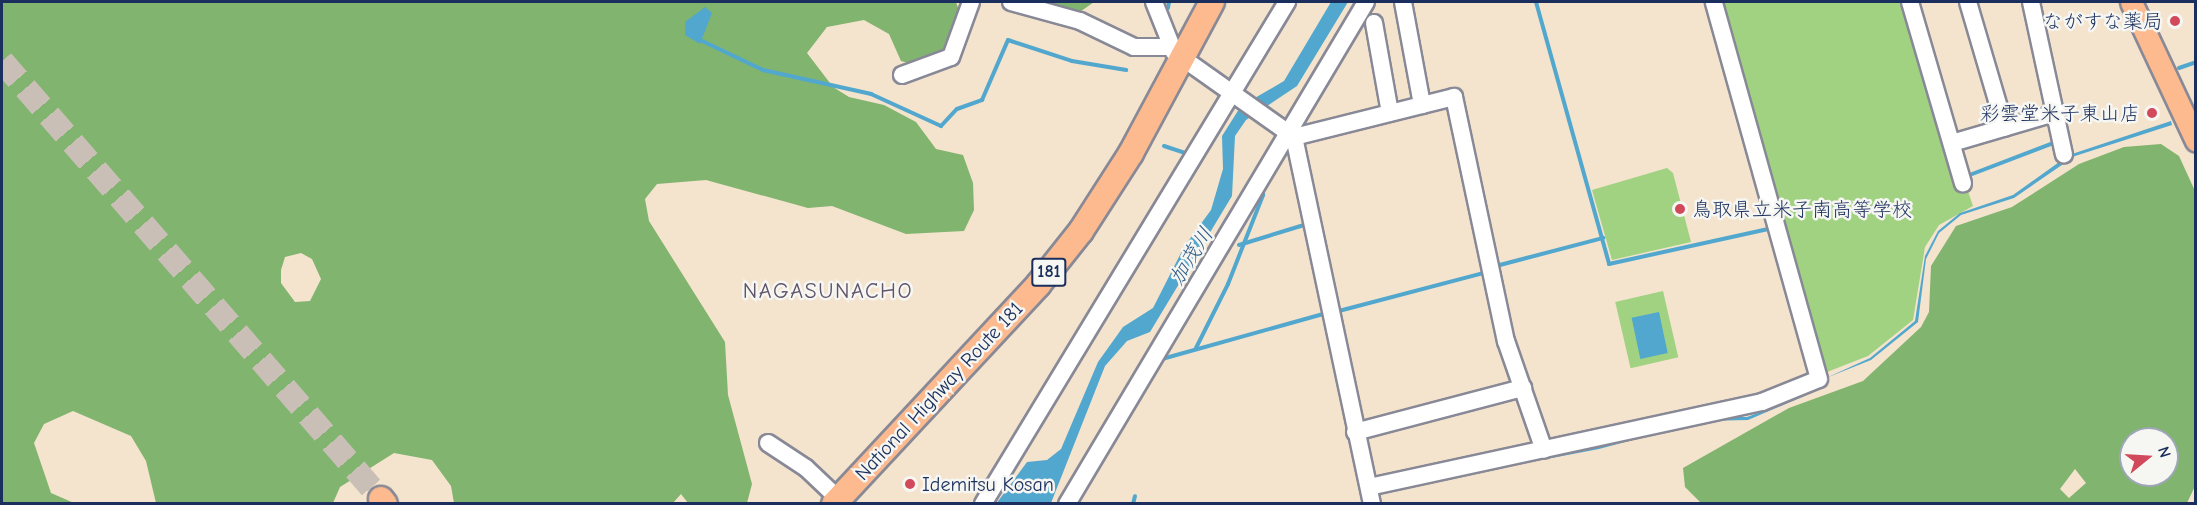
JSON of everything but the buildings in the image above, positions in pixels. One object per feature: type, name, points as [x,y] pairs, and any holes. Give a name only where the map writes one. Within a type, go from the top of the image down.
[{"type":"highway","name":"National Highway Route 181","points":[[841,502],[1074,261],[1135,170],[1181,57],[1212,2]]},
{"type":"highway","name":"National Highway Route 181","points":[[1181,57],[1226,2]]},
{"type":"main road","points":[[2131,2],[2194,134]]},
{"type":"street","points":[[902,75],[951,57],[971,2]]},
{"type":"street","points":[[1011,2],[1080,21],[1134,47],[1181,57],[1236,93],[1288,133],[1370,495],[1544,450],[1762,402],[1819,379],[1714,2]]},
{"type":"street","points":[[983,504],[1236,93],[1287,2]]},
{"type":"street","points":[[1067,504],[1366,2]]},
{"type":"street","points":[[1403,2],[1422,105]]},
{"type":"street","points":[[1910,2],[1963,183]]},
{"type":"street","points":[[1968,2],[2005,128]]},
{"type":"street","points":[[2031,2],[2058,112],[2064,154]]},
{"type":"street","points":[[1158,5],[1181,57]]},
{"type":"street","points":[[1374,23],[1390,113]]},
{"type":"street","points":[[1288,133],[1390,113],[1454,97],[1506,341],[1544,450]]},
{"type":"street","points":[[1952,144],[2058,112]]},
{"type":"street","points":[[1356,432],[1523,388]]},
{"type":"street","points":[[768,443],[806,468],[841,502]]},
{"type":"green space","points":[[2,2],[956,2],[960,13],[948,50],[912,64],[901,61],[889,34],[864,20],[827,27],[807,53],[833,87],[849,97],[884,105],[916,122],[936,149],[963,155],[973,183],[974,210],[964,231],[906,234],[832,206],[808,208],[706,180],[657,184],[645,199],[649,221],[725,342],[728,395],[752,484],[747,503],[688,503],[681,494],[672,504],[454,503],[451,486],[432,460],[394,453],[340,487],[333,503],[156,503],[146,461],[131,436],[73,411],[44,424],[34,443],[51,493],[74,503],[2,503]],"holes":[[[301,253],[312,259],[321,279],[310,301],[295,302],[281,283],[281,270],[285,257]]]},
{"type":"green space","points":[[1046,2],[1094,2],[1077,14]]},
{"type":"green space","name":"鳥取県立米子南高等学校","points":[[1723,2],[1904,2],[1973,206],[1939,225],[1925,247],[1913,320],[1868,356],[1827,372]]},
{"type":"green space","points":[[2161,144],[2179,156],[2195,191],[2196,484],[2187,503],[1702,504],[1685,487],[1683,468],[1789,408],[1863,381],[1921,327],[1929,312],[1931,266],[1956,226],[2012,207],[2079,164],[2124,147]],"holes":[[[2075,469],[2086,483],[2069,498],[2060,489]]]},
{"type":"green space","points":[[1667,168],[1673,173],[1691,242],[1612,260],[1592,190]]},
{"type":"green space","points":[[1663,291],[1678,357],[1631,368],[1615,302]]},
{"type":"water","name":"加茂川","points":[[1331,2],[1348,2],[1297,86],[1246,120],[1235,136],[1232,196],[1150,332],[1127,341],[1105,366],[1051,503],[996,504],[1027,462],[1047,460],[1061,449],[1098,362],[1123,327],[1153,308],[1184,247],[1211,210],[1223,169],[1222,136],[1241,106],[1284,81]]},
{"type":"water","points":[[705,7],[712,13],[700,44],[685,35],[685,22]]},
{"type":"water","points":[[2171,121],[2172,125],[2075,156],[2014,198],[1961,215],[1939,233],[1926,259],[1918,322],[1871,360],[1826,378],[1870,358],[1915,321],[1925,256],[1938,231],[1960,213],[2013,195],[2069,155]]},
{"type":"water","points":[[1659,312],[1668,353],[1640,359],[1632,318]]},
{"type":"water","points":[[1809,394],[1748,420],[1704,421],[1599,449],[1378,491],[1710,417],[1747,417]]},
{"type":"waterway","points":[[1168,8],[1169,2]]},
{"type":"waterway","points":[[1536,2],[1609,264],[1768,229]]},
{"type":"waterway","points":[[698,39],[763,70],[871,94],[941,126],[957,109],[982,100],[1008,40],[1072,61],[1126,70]]},
{"type":"waterway","points":[[2179,68],[2196,62]]},
{"type":"waterway","points":[[1967,176],[2056,142]]},
{"type":"waterway","points":[[1164,146],[1189,154]]},
{"type":"waterway","points":[[1196,348],[1228,284],[1263,195],[1261,188]]},
{"type":"waterway","points":[[1239,245],[1304,225]]},
{"type":"waterway","points":[[1496,266],[1603,238]]},
{"type":"waterway","points":[[1335,312],[1487,272]]},
{"type":"waterway","points":[[1162,359],[1327,313]]},
{"type":"waterway","points":[[1133,504],[1135,496]]},
{"type":"tunnel","points":[[2,61],[381,499]]},
{"type":"place","name":"ながすな薬局","points":[[2175,21]]},
{"type":"place","name":"彩雲堂米子東山店","points":[[2152,113]]},
{"type":"place","name":"鳥取県立米子南高等学校","points":[[1680,209]]},
{"type":"place","name":"Idemitsu Kosan","points":[[910,484]]},
{"type":"district","name":"NAGASUNACHO","points":[[828,292]]}]
